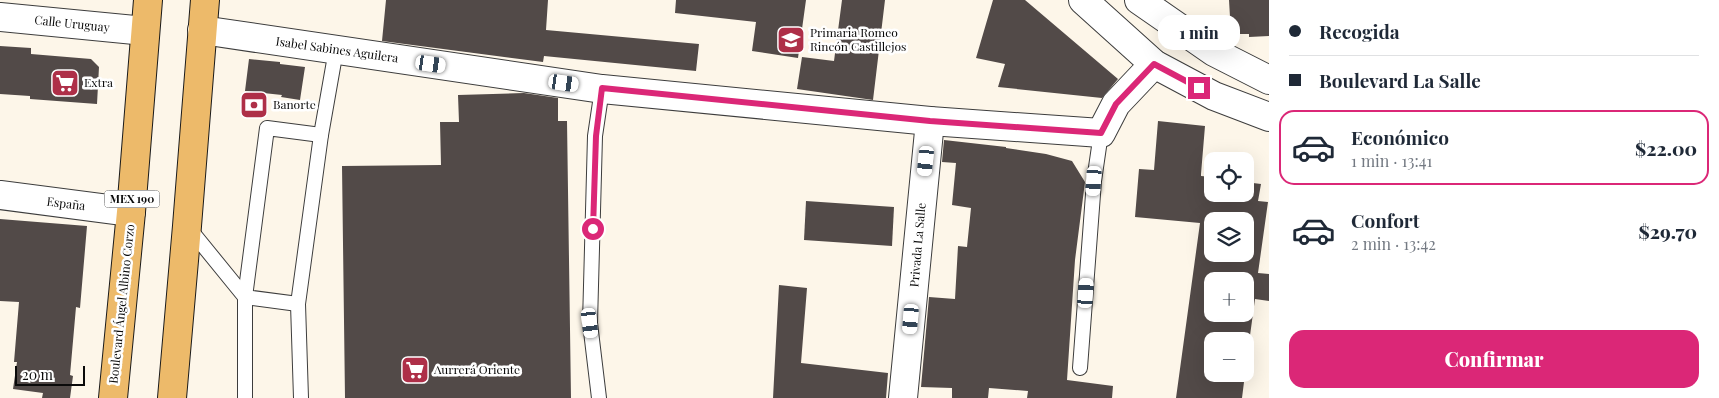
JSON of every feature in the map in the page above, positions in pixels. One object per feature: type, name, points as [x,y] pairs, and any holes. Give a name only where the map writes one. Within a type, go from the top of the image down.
[{"type":"main road","name":"Boulevard Ángel Albino Corzo","points":[[113,398],[131,212],[148,0]]},
{"type":"main road","points":[[172,398],[188,226],[205,0]]},
{"type":"street","points":[[1139,0],[1166,9],[1214,52],[1269,80]]},
{"type":"street","points":[[1088,2],[1154,64],[1214,96],[1269,117]]},
{"type":"street","name":"Calle Uruguay","points":[[0,17],[145,31]]},
{"type":"street","name":"Isabel Sabines Aguilera","points":[[202,30],[602,88],[930,121],[1101,133]]},
{"type":"street","points":[[1101,133],[1116,104],[1154,64]]},
{"type":"street","name":"Privada La Salle","points":[[904,398],[930,121]]},
{"type":"street","name":"España","points":[[0,195],[131,212]]},
{"type":"lane","points":[[301,398],[298,304],[320,135],[336,50]]},
{"type":"lane","points":[[599,398],[590,323],[596,136],[602,88]]},
{"type":"lane","points":[[245,398],[244,297],[267,128],[320,135]]},
{"type":"lane","points":[[1080,368],[1094,181],[1101,133]]},
{"type":"lane","points":[[188,226],[244,297],[298,304]]},
{"type":"building","points":[[386,0],[548,0],[546,30],[699,44],[696,71],[544,56],[543,62],[382,41]]},
{"type":"building","points":[[676,0],[806,0],[798,58],[752,51],[756,22],[675,13]]},
{"type":"building","points":[[842,0],[885,0],[873,100],[797,89],[802,57],[834,61]]},
{"type":"building","points":[[993,0],[1025,0],[1118,79],[1102,98],[998,87],[1005,64],[976,58]]},
{"type":"building","points":[[1229,0],[1269,0],[1269,36],[1249,37],[1249,34],[1231,34]]},
{"type":"building","name":"Extra","points":[[0,46],[31,48],[31,54],[91,59],[99,67],[97,104],[30,99],[30,96],[0,94]]},
{"type":"building","points":[[249,59],[305,67],[300,100],[281,97],[282,95],[245,91]]},
{"type":"building","points":[[524,93],[558,98],[558,121],[567,121],[571,398],[345,398],[342,166],[441,165],[440,122],[459,122],[458,95]]},
{"type":"building","points":[[1158,121],[1205,126],[1201,176],[1204,176],[1204,202],[1254,202],[1254,183],[1261,184],[1258,201],[1268,202],[1258,273],[1269,274],[1269,301],[1255,299],[1254,306],[1254,272],[1204,272],[1204,322],[1252,322],[1250,332],[1204,332],[1204,382],[1244,382],[1242,398],[1176,398],[1200,223],[1135,217],[1139,169],[1154,170]]},
{"type":"building","points":[[944,140],[1006,147],[1072,161],[1085,182],[1075,260],[1067,380],[1113,386],[1112,398],[1027,398],[1028,391],[989,388],[988,398],[952,398],[952,388],[921,387],[929,297],[955,299],[958,246],[967,247],[971,208],[952,205],[956,163],[942,162]]},
{"type":"building","points":[[806,201],[894,207],[892,246],[804,240]]},
{"type":"building","points":[[0,219],[87,226],[80,308],[76,307],[70,375],[73,376],[70,398],[42,398],[43,393],[13,389],[17,362],[14,362],[19,302],[0,301]]},
{"type":"building","points":[[779,285],[807,288],[801,363],[888,373],[886,398],[773,398]]},
{"type":"place","name":"Primaria Romeo Rincón Castillejos","points":[[791,40]]},
{"type":"place","name":"Extra","points":[[65,83]]},
{"type":"place","name":"Banorte","points":[[254,105]]},
{"type":"place","name":"Aurrerá Oriente","points":[[415,370]]},
{"type":"route","points":[[593,229],[596,136],[602,88],[930,121],[1101,133],[1116,104],[1154,64],[1199,88]]}]
